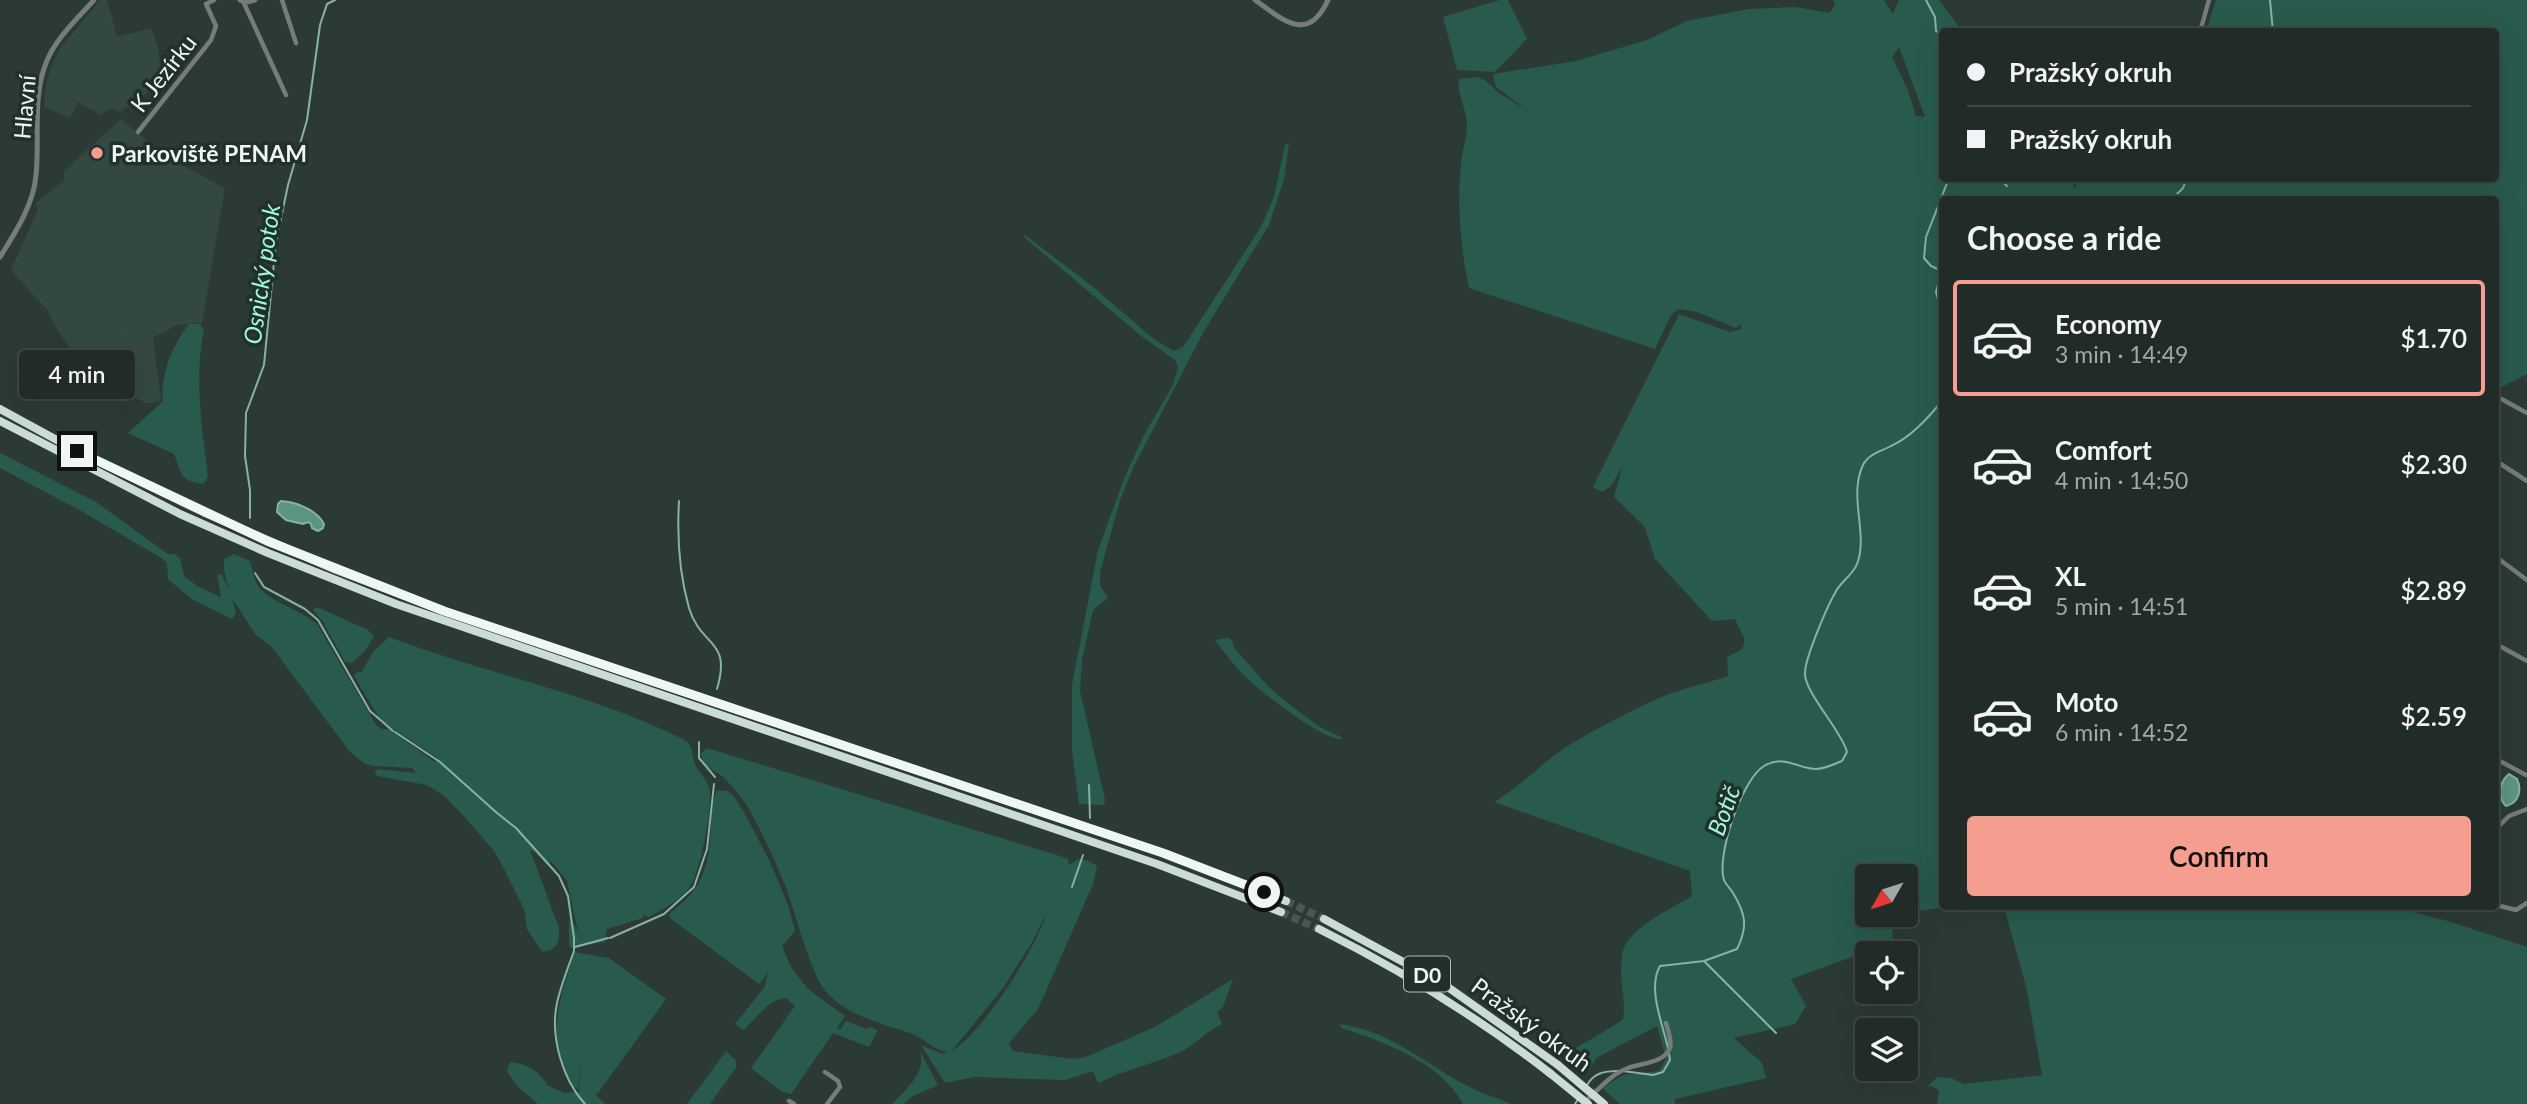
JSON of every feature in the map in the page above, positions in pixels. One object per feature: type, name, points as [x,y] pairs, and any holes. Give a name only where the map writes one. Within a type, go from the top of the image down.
[{"type":"highway","points":[[0,409],[77,451],[203,512],[267,541],[444,611],[1163,853],[1286,901]]},
{"type":"highway","points":[[0,421],[116,482],[204,524],[268,553],[438,620],[1157,864],[1281,912]]},
{"type":"highway","name":"Pražský okruh","points":[[1324,919],[1451,989],[1558,1065],[1604,1104]]},
{"type":"highway","name":"Pražský okruh","points":[[1319,929],[1371,954],[1436,992],[1486,1025],[1586,1104]]},
{"type":"street","name":"Hlavní","points":[[0,257],[22,219],[33,191],[42,73],[50,53],[94,0]]},
{"type":"street","name":"K Jezírku","points":[[138,132],[211,40],[216,26],[206,5],[214,0]]},
{"type":"street","points":[[255,0],[242,1],[286,95]]},
{"type":"street","points":[[282,0],[296,43]]},
{"type":"street","points":[[1255,0],[1283,20],[1303,25],[1321,15],[1328,0]]},
{"type":"street","points":[[2201,28],[2209,0]]},
{"type":"street","points":[[2499,398],[2527,413]]},
{"type":"street","points":[[2499,463],[2527,481]]},
{"type":"street","points":[[2499,559],[2527,580]]},
{"type":"street","points":[[2499,646],[2527,661]]},
{"type":"street","points":[[2499,761],[2527,776]]},
{"type":"street","points":[[2499,826],[2509,816],[2527,808]]},
{"type":"street","points":[[2499,906],[2516,909],[2527,903]]},
{"type":"street","points":[[1586,1104],[1601,1087],[1625,1069],[1664,1056],[1670,1050],[1666,1023]]},
{"type":"street","points":[[825,1072],[838,1081],[840,1087],[827,1104]]},
{"type":"shaded area","points":[[100,0],[107,0],[117,37],[151,28],[158,47],[160,65],[150,89],[120,112],[110,108],[101,115],[78,102],[70,118],[44,107],[46,86],[51,67],[61,47]]},
{"type":"shaded area","points":[[1508,0],[1527,39],[1495,72],[1457,70],[1443,17]]},
{"type":"shaded area","points":[[1833,0],[1884,0],[1893,14],[1899,0],[1939,0],[1960,28],[1939,28],[1939,182],[2072,182],[2075,189],[2076,182],[2499,182],[2499,28],[2207,28],[2216,0],[2527,0],[2527,374],[2499,388],[2499,196],[1939,196],[1939,908],[1918,911],[1918,864],[1855,864],[1855,928],[1892,928],[1893,941],[1855,941],[1855,956],[1791,979],[1806,1006],[1795,1024],[1734,1038],[1762,1063],[1766,1078],[1675,1099],[1675,1104],[1620,1104],[1602,1088],[1623,1075],[1659,1071],[1666,1058],[1657,1026],[1596,1058],[1589,1071],[1567,1054],[1623,1019],[1621,970],[1624,947],[1647,923],[1692,896],[1690,871],[1494,802],[1561,751],[1602,726],[1665,695],[1728,676],[1727,657],[1742,649],[1745,640],[1735,619],[1712,621],[1655,559],[1645,527],[1614,497],[1622,467],[1611,486],[1602,492],[1593,487],[1679,314],[1730,332],[1741,329],[1741,324],[1736,328],[1697,312],[1679,309],[1671,315],[1655,349],[1469,288],[1460,226],[1460,178],[1467,126],[1459,79],[1478,77],[1528,111],[1496,87],[1493,74],[1576,61],[1647,40],[1687,21],[1749,9],[1795,7],[1830,13],[1835,5]],"holes":[[[1899,47],[1925,117],[1916,116],[1907,88],[1892,57]]]},
{"type":"shaded area","points":[[121,119],[166,157],[225,188],[202,323],[175,325],[153,337],[161,401],[147,404],[88,371],[59,333],[48,311],[11,270],[38,209],[35,204],[64,180],[64,171]]},
{"type":"shaded area","points":[[1289,143],[1284,179],[1269,225],[1204,331],[1133,468],[1120,500],[1100,572],[1100,585],[1108,598],[1093,610],[1082,660],[1080,691],[1105,800],[1104,805],[1079,804],[1072,751],[1072,685],[1098,550],[1126,474],[1143,437],[1173,385],[1178,367],[1175,360],[1140,335],[1024,237],[1025,235],[1092,286],[1155,340],[1174,351],[1183,347],[1261,227],[1274,197],[1285,145]]},
{"type":"shaded area","points":[[189,324],[200,324],[204,330],[199,385],[208,477],[203,484],[185,478],[174,454],[128,433],[163,401],[169,360]]},
{"type":"shaded area","points":[[0,453],[96,502],[168,554],[180,558],[184,576],[197,586],[221,597],[217,574],[222,575],[229,590],[224,559],[234,554],[250,561],[255,581],[264,592],[317,624],[376,725],[389,729],[435,762],[437,758],[380,720],[354,676],[358,671],[361,673],[373,652],[389,637],[613,709],[685,740],[691,748],[696,767],[708,784],[710,796],[708,823],[701,854],[689,888],[676,901],[649,917],[643,915],[643,918],[607,929],[605,942],[571,948],[569,921],[573,922],[578,932],[567,881],[546,855],[551,862],[548,866],[530,850],[559,928],[557,945],[542,952],[527,929],[524,909],[495,852],[463,815],[443,795],[427,785],[377,776],[374,773],[378,769],[416,773],[412,768],[365,764],[350,752],[271,646],[256,635],[232,598],[236,613],[232,619],[192,599],[168,579],[167,563],[163,559],[0,468]]},
{"type":"shaded area","points":[[281,501],[311,511],[321,519],[323,528],[318,531],[308,522],[303,524],[286,520],[277,512]]},
{"type":"shaded area","points":[[317,607],[368,630],[374,636],[366,650],[352,663],[345,662],[323,622],[313,610]]},
{"type":"shaded area","points":[[1228,638],[1267,685],[1318,726],[1342,739],[1334,738],[1308,725],[1254,685],[1215,640]]},
{"type":"shaded area","points":[[707,748],[1060,856],[1068,859],[1069,865],[1078,859],[1097,866],[1093,884],[1038,1009],[1009,1043],[1013,1051],[1073,1059],[1086,1057],[1155,1027],[1233,979],[1223,1007],[1217,1012],[1222,1024],[1181,1052],[1098,1083],[1093,1071],[1065,1080],[974,1077],[945,1083],[921,1045],[942,1054],[947,1052],[915,1035],[856,1014],[837,1002],[822,986],[785,885],[753,816],[729,783],[706,765],[701,753]],"holes":[[[1047,913],[1020,968],[992,1009],[964,1042],[951,1052],[1003,988]]]},
{"type":"shaded area","points":[[2509,774],[2517,779],[2519,792],[2517,799],[2506,806],[2500,790]]},
{"type":"shaded area","points":[[717,790],[733,795],[744,812],[770,862],[788,905],[795,931],[782,946],[791,967],[808,989],[845,1016],[837,1028],[840,1030],[846,1021],[878,1030],[869,1047],[833,1033],[791,1094],[781,1091],[751,1068],[795,1006],[786,998],[780,999],[763,1010],[744,1030],[735,1024],[764,988],[768,973],[759,984],[671,919],[669,914],[689,896],[702,877],[708,855],[712,808]]},
{"type":"shaded area","points":[[2005,910],[2405,910],[2527,947],[2527,1104],[1937,1104],[1939,1091],[1931,1086],[1926,1088],[1937,1077],[1951,1078],[1964,1084],[2042,1075],[2026,986]]},
{"type":"shaded area","points":[[574,952],[609,958],[666,999],[595,1094],[605,1104],[538,1104],[519,1088],[507,1071],[510,1062],[532,1069],[547,1085],[564,1093],[581,1091],[578,1089],[583,1058],[577,1089],[565,1071],[557,1040],[558,1011]]},
{"type":"shaded area","points":[[1340,1024],[1377,1034],[1480,1092],[1511,1104],[1463,1104],[1453,1089],[1426,1065],[1393,1047],[1341,1028]]},
{"type":"shaded area","points":[[919,1049],[938,1085],[911,1097],[904,1104],[892,1104],[915,1079],[921,1065]]},
{"type":"shaded area","points":[[726,1051],[736,1061],[736,1068],[710,1104],[687,1104]]},
{"type":"waterway","name":"Osnický potok","points":[[250,518],[250,490],[245,456],[246,413],[264,365],[276,242],[288,185],[307,120],[320,25],[327,4],[335,0]]},
{"type":"waterway","name":"Botič","points":[[1926,0],[1935,17],[1936,31],[1939,33]]},
{"type":"waterway","points":[[2270,0],[2273,28]]},
{"type":"waterway","name":"Botič","points":[[1942,196],[1947,182]]},
{"type":"waterway","points":[[2003,182],[2007,186]]},
{"type":"waterway","points":[[2175,196],[2185,182]]},
{"type":"waterway","name":"Botič","points":[[1939,204],[1926,237],[1924,258],[1939,270]]},
{"type":"waterway","name":"Botič","points":[[1939,282],[1936,292],[1939,304]]},
{"type":"waterway","name":"Botič","points":[[1668,1048],[1656,996],[1656,975],[1660,966],[1704,961],[1737,949],[1743,934],[1743,914],[1724,880],[1723,869],[1727,837],[1747,786],[1764,766],[1772,763],[1778,761],[1819,769],[1842,761],[1847,752],[1810,690],[1806,681],[1806,666],[1835,593],[1857,564],[1861,540],[1857,488],[1864,463],[1872,455],[1912,432],[1939,404]]},
{"type":"waterway","points":[[679,501],[678,528],[683,581],[694,621],[713,644],[721,660],[717,689]]},
{"type":"waterway","name":"Osnický potok","points":[[255,573],[264,587],[305,609],[318,620],[370,711],[393,731]]},
{"type":"waterway","name":"Osnický potok","points":[[395,732],[440,762],[516,828],[559,876],[568,896],[574,950]]},
{"type":"waterway","points":[[699,742],[699,758],[715,777]]},
{"type":"waterway","points":[[610,938],[664,914],[694,887],[707,849],[714,784]]},
{"type":"waterway","points":[[1089,785],[1090,818]]},
{"type":"waterway","points":[[1072,887],[1083,855]]},
{"type":"waterway","points":[[575,947],[608,938]]},
{"type":"waterway","name":"Osnický potok","points":[[574,951],[557,1003],[555,1029],[564,1070],[585,1104]]},
{"type":"waterway","points":[[1705,962],[1776,1033]]},
{"type":"waterway","name":"Botič","points":[[1623,1071],[1653,1075],[1663,1072],[1670,1060],[1669,1054]]},
{"type":"waterway","name":"Botič","points":[[1587,1085],[1600,1074],[1618,1071]]},
{"type":"waterway","name":"Botič","points":[[1575,1104],[1578,1099]]},
{"type":"tunnel","points":[[1286,901],[1324,919]]},
{"type":"tunnel","points":[[1281,912],[1319,929]]},
{"type":"place","name":"Parkoviště PENAM","points":[[97,153]]},
{"type":"route","points":[[77,451],[267,541],[444,611],[1163,853],[1264,892]]}]
